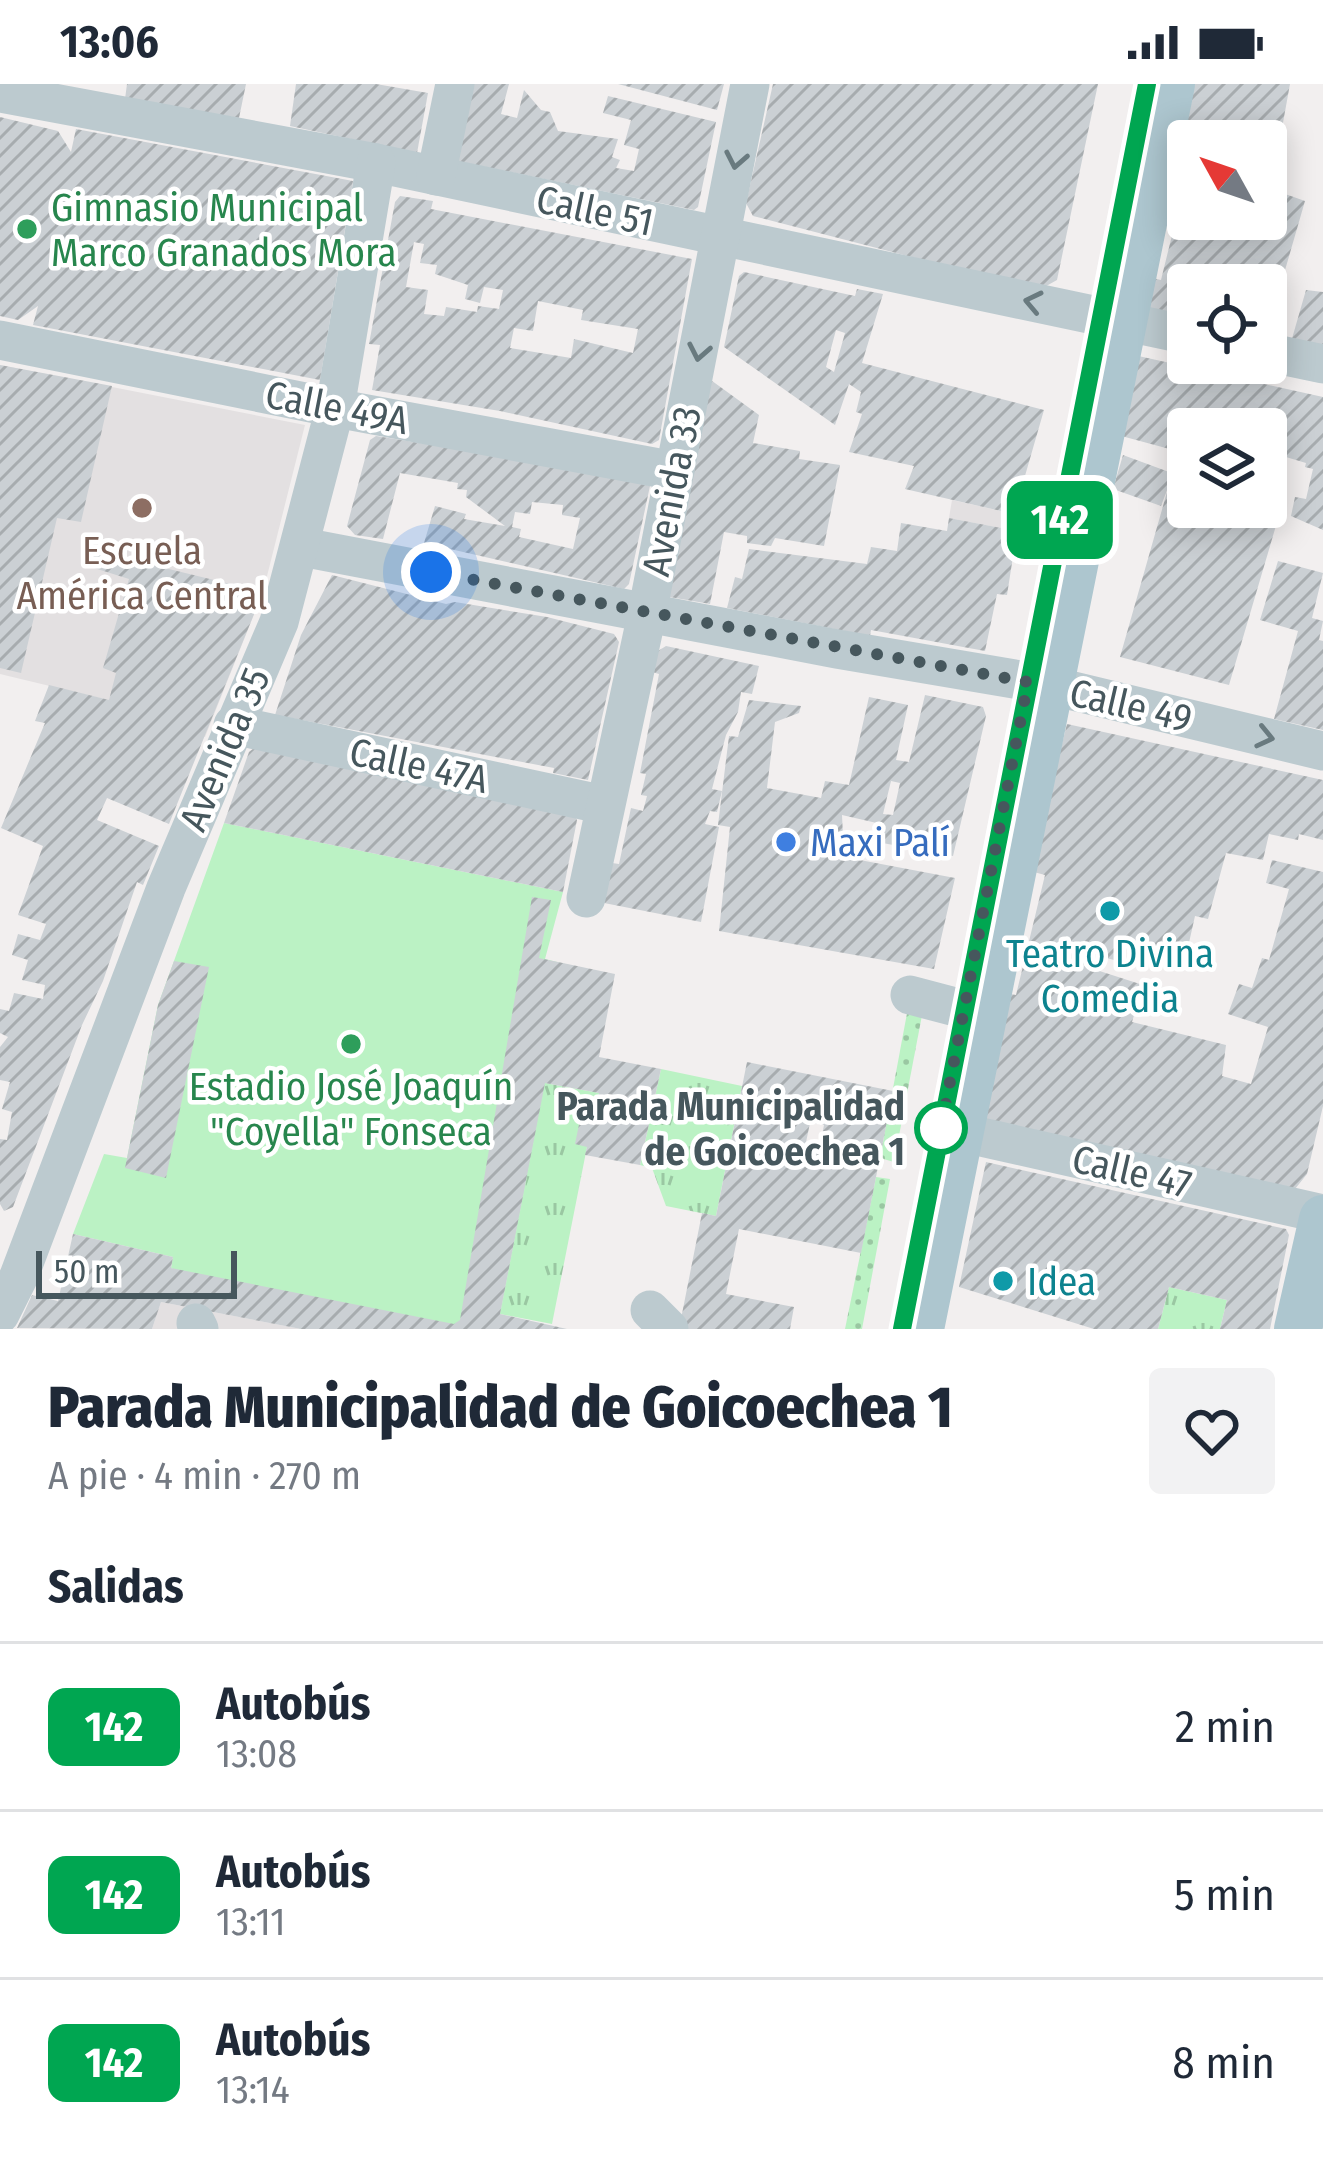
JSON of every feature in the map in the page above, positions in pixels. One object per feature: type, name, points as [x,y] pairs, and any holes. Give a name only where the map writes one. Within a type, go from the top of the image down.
[{"type":"main road","points":[[920,1329],[951,1130],[1112,318],[1147,84]]},
{"type":"main road","points":[[1112,318],[1171,84]]},
{"type":"main road","points":[[902,1329],[951,1130],[963,1009],[1039,684]]},
{"type":"main road","points":[[1298,1329],[1323,1217]]},
{"type":"street","points":[[436,176],[455,84]]},
{"type":"street","name":"Avenida 33","points":[[586,898],[750,84]]},
{"type":"street","name":"Calle 51","points":[[0,94],[89,96],[376,163],[1167,330]]},
{"type":"street","name":"Avenida 35","points":[[0,1314],[9,1269],[279,622],[335,408],[376,163]]},
{"type":"street","name":"Calle 49A","points":[[0,340],[675,471]]},
{"type":"street","points":[[1287,356],[1323,364]]},
{"type":"street","name":"Calle 49","points":[[302,547],[646,614],[833,662],[1039,684],[1323,751]]},
{"type":"street","name":"Calle 47A","points":[[233,725],[605,805]]},
{"type":"street","points":[[910,995],[963,1009]]},
{"type":"street","name":"Calle 47","points":[[951,1130],[1323,1217]]},
{"type":"shaded area","name":"Escuela América Central","points":[[0,365],[305,425],[263,592],[205,737],[106,710],[108,700],[0,674]]},
{"type":"shaded area","points":[[952,500],[1014,514],[1011,530],[949,518]]},
{"type":"shaded area","points":[[161,1302],[301,1329],[152,1329]]},
{"type":"green space","name":"Estadio José Joaquín \"Coyella\" Fonseca","points":[[224,823],[563,892],[545,959],[569,965],[497,1329],[301,1329],[171,1268],[173,1257],[73,1234],[104,1154],[127,1158],[158,1005]]},
{"type":"green space","points":[[908,1008],[923,1010],[894,1162],[880,1158]]},
{"type":"green space","points":[[661,1069],[742,1086],[716,1216],[666,1206],[652,1168],[640,1165]]},
{"type":"green space","points":[[545,1083],[599,1093],[596,1108],[584,1105],[587,1147],[552,1324],[500,1314]]},
{"type":"green space","points":[[876,1177],[890,1179],[862,1329],[845,1329]]},
{"type":"green space","points":[[1169,1287],[1227,1300],[1220,1329],[1158,1329]]},
{"type":"building","points":[[127,84],[246,84],[239,118],[125,99]]},
{"type":"building","points":[[296,84],[376,84],[428,93],[417,153],[290,126]]},
{"type":"building","points":[[470,84],[509,84],[501,114],[517,118],[524,90],[541,110],[550,112],[558,131],[618,139],[612,157],[620,160],[616,168],[634,171],[639,149],[624,145],[631,120],[603,113],[608,96],[716,122],[698,207],[694,210],[452,160]]},
{"type":"building","points":[[618,84],[724,84],[717,110]]},
{"type":"building","points":[[773,84],[1098,84],[1057,280],[1039,290],[753,216],[746,203]]},
{"type":"building","points":[[1195,84],[1290,84],[1283,120],[1182,120]]},
{"type":"building","points":[[0,117],[58,131],[71,152],[76,129],[353,181],[320,380],[33,325],[38,306],[18,320],[0,316]]},
{"type":"building","points":[[1287,195],[1305,201],[1287,264],[1167,264],[1167,320],[1132,311],[1140,275],[1161,280],[1171,240],[1287,240]]},
{"type":"building","points":[[400,196],[433,201],[431,209],[692,259],[659,440],[652,444],[500,411],[372,390],[380,345],[369,344],[395,202]],"holes":[[[414,242],[424,244],[420,263],[437,265],[435,274],[468,285],[465,299],[480,303],[484,287],[503,290],[499,309],[478,306],[477,312],[446,307],[444,316],[424,314],[428,290],[406,287]],[[538,301],[583,310],[581,320],[638,329],[633,353],[574,339],[571,358],[510,348],[514,328],[533,331]]]},
{"type":"building","points":[[744,272],[855,296],[857,289],[883,294],[862,363],[1044,410],[1014,514],[905,489],[914,466],[849,452],[862,414],[856,412],[861,392],[849,384],[835,425],[724,347],[739,276]],"holes":[[[836,330],[845,333],[834,372],[826,367]]]},
{"type":"building","points":[[1306,290],[1323,292],[1323,349],[1291,342]]},
{"type":"building","points":[[1134,355],[1167,362],[1167,384],[1264,384],[1323,397],[1323,530],[1291,516],[1295,497],[1306,499],[1313,469],[1287,457],[1287,408],[1167,408],[1167,448],[1114,434]]},
{"type":"building","points":[[0,365],[112,386],[81,522],[57,518],[21,673],[0,668]]},
{"type":"building","points":[[708,378],[759,415],[753,443],[800,451],[799,459],[840,465],[824,546],[775,538],[771,546],[747,543],[747,536],[724,532],[710,604],[664,596]]},
{"type":"building","points":[[376,436],[598,471],[650,486],[629,584],[624,589],[424,543],[435,506],[466,514],[464,519],[505,526],[466,497],[467,490],[457,489],[458,483],[400,473],[383,539],[355,535],[347,526],[370,440]],"holes":[[[532,502],[563,505],[562,515],[580,518],[573,549],[519,537],[521,529],[512,527],[515,512],[530,514]]]},
{"type":"building","points":[[1123,455],[1167,471],[1161,506],[1113,489]]},
{"type":"building","points":[[1167,492],[1167,528],[1275,528],[1229,685],[1120,657]]},
{"type":"building","points":[[949,518],[1017,531],[1007,595],[997,594],[985,651],[871,630],[870,636],[727,608],[735,577],[742,579],[749,549],[867,564],[871,547],[897,551],[901,523],[947,531]]},
{"type":"building","points":[[95,551],[263,592],[169,824],[107,798],[97,820],[159,846],[143,885],[137,882],[13,1207],[4,1211],[0,1204],[0,1139],[7,1140],[12,1112],[2,1109],[10,1082],[0,1080],[0,1047],[8,1037],[0,1033],[0,1009],[9,1011],[14,993],[43,999],[45,985],[22,980],[28,960],[12,955],[18,934],[40,940],[46,924],[18,915],[43,846],[1,828],[45,723],[35,721],[49,685],[109,700],[116,673],[103,668],[129,579],[91,567]]},
{"type":"building","points":[[1278,561],[1323,573],[1312,618],[1323,621],[1319,640],[1323,641],[1323,730],[1274,719],[1298,631],[1260,620]]},
{"type":"building","points":[[332,575],[446,604],[547,617],[614,634],[619,642],[588,780],[553,773],[554,768],[275,715],[301,635]]},
{"type":"building","points":[[666,646],[759,666],[752,694],[741,692],[712,789],[722,791],[717,812],[710,811],[705,824],[719,827],[701,922],[604,903],[612,863],[619,864],[631,808],[643,811],[647,796],[641,795],[646,774],[640,773],[659,674],[652,672],[658,651]]},
{"type":"building","name":"Maxi Palí","points":[[925,695],[983,707],[986,716],[953,856],[877,842],[881,824],[842,815],[844,857],[955,878],[934,969],[719,931],[730,827],[718,825],[729,736],[738,737],[749,700],[801,706],[799,713],[775,722],[767,788],[821,798],[825,781],[849,785],[869,697],[908,705],[896,760],[909,762]],"holes":[[[891,781],[900,783],[893,815],[883,814]]]},
{"type":"building","points":[[1067,724],[1323,780],[1323,840],[1269,834],[1263,860],[1226,853],[1208,919],[1195,916],[1186,956],[1124,941],[1118,961],[1087,953],[1084,966],[1143,985],[1132,1022],[1226,1045],[1222,1076],[1251,1084],[1268,1027],[1228,1014],[1239,984],[1252,988],[1262,958],[1269,960],[1289,889],[1266,883],[1272,860],[1323,872],[1323,1106],[1307,1174],[1295,1189],[982,1121],[1001,992],[1016,995],[1045,875],[1030,871]]},
{"type":"building","points":[[254,748],[574,814],[577,820],[563,892],[224,823]]},
{"type":"building","points":[[532,897],[551,900],[539,958],[615,974],[599,1057],[661,1069],[640,1165],[585,1155],[587,1147],[575,1144],[583,1105],[596,1108],[599,1093],[545,1083],[500,1314],[567,1329],[301,1329],[161,1302],[152,1329],[17,1328],[32,1295],[58,1301],[73,1234],[173,1257],[171,1268],[454,1324],[460,1320]]},
{"type":"building","points":[[174,961],[209,967],[166,1178],[125,1168],[158,1005]]},
{"type":"building","points":[[747,1062],[893,1091],[861,1253],[739,1229],[726,1294],[794,1307],[790,1329],[679,1329],[702,1213],[716,1216]],"holes":[[[810,1123],[824,1125],[819,1150],[805,1147]]]},
{"type":"building","points":[[986,1162],[1286,1229],[1289,1235],[1270,1329],[1220,1329],[1227,1300],[1169,1287],[1158,1329],[1094,1329],[959,1287]]},
{"type":"bus line","name":"142","points":[[902,1329],[1147,84]]},
{"type":"place","name":"Gimnasio Municipal Marco Granados Mora","points":[[27,229]]},
{"type":"place","name":"Escuela América Central","points":[[142,508]]},
{"type":"place","name":"Maxi Palí","points":[[786,842]]},
{"type":"place","name":"Teatro Divina Comedia","points":[[1110,911]]},
{"type":"place","name":"Estadio José Joaquín \"Coyella\" Fonseca","points":[[351,1044]]},
{"type":"place","name":"Parada Municipalidad de Goicoechea 1","points":[[941,1128]]},
{"type":"place","name":"Idea","points":[[1003,1281]]},
{"type":"route","points":[[431,572],[1028,682],[941,1128]]}]
